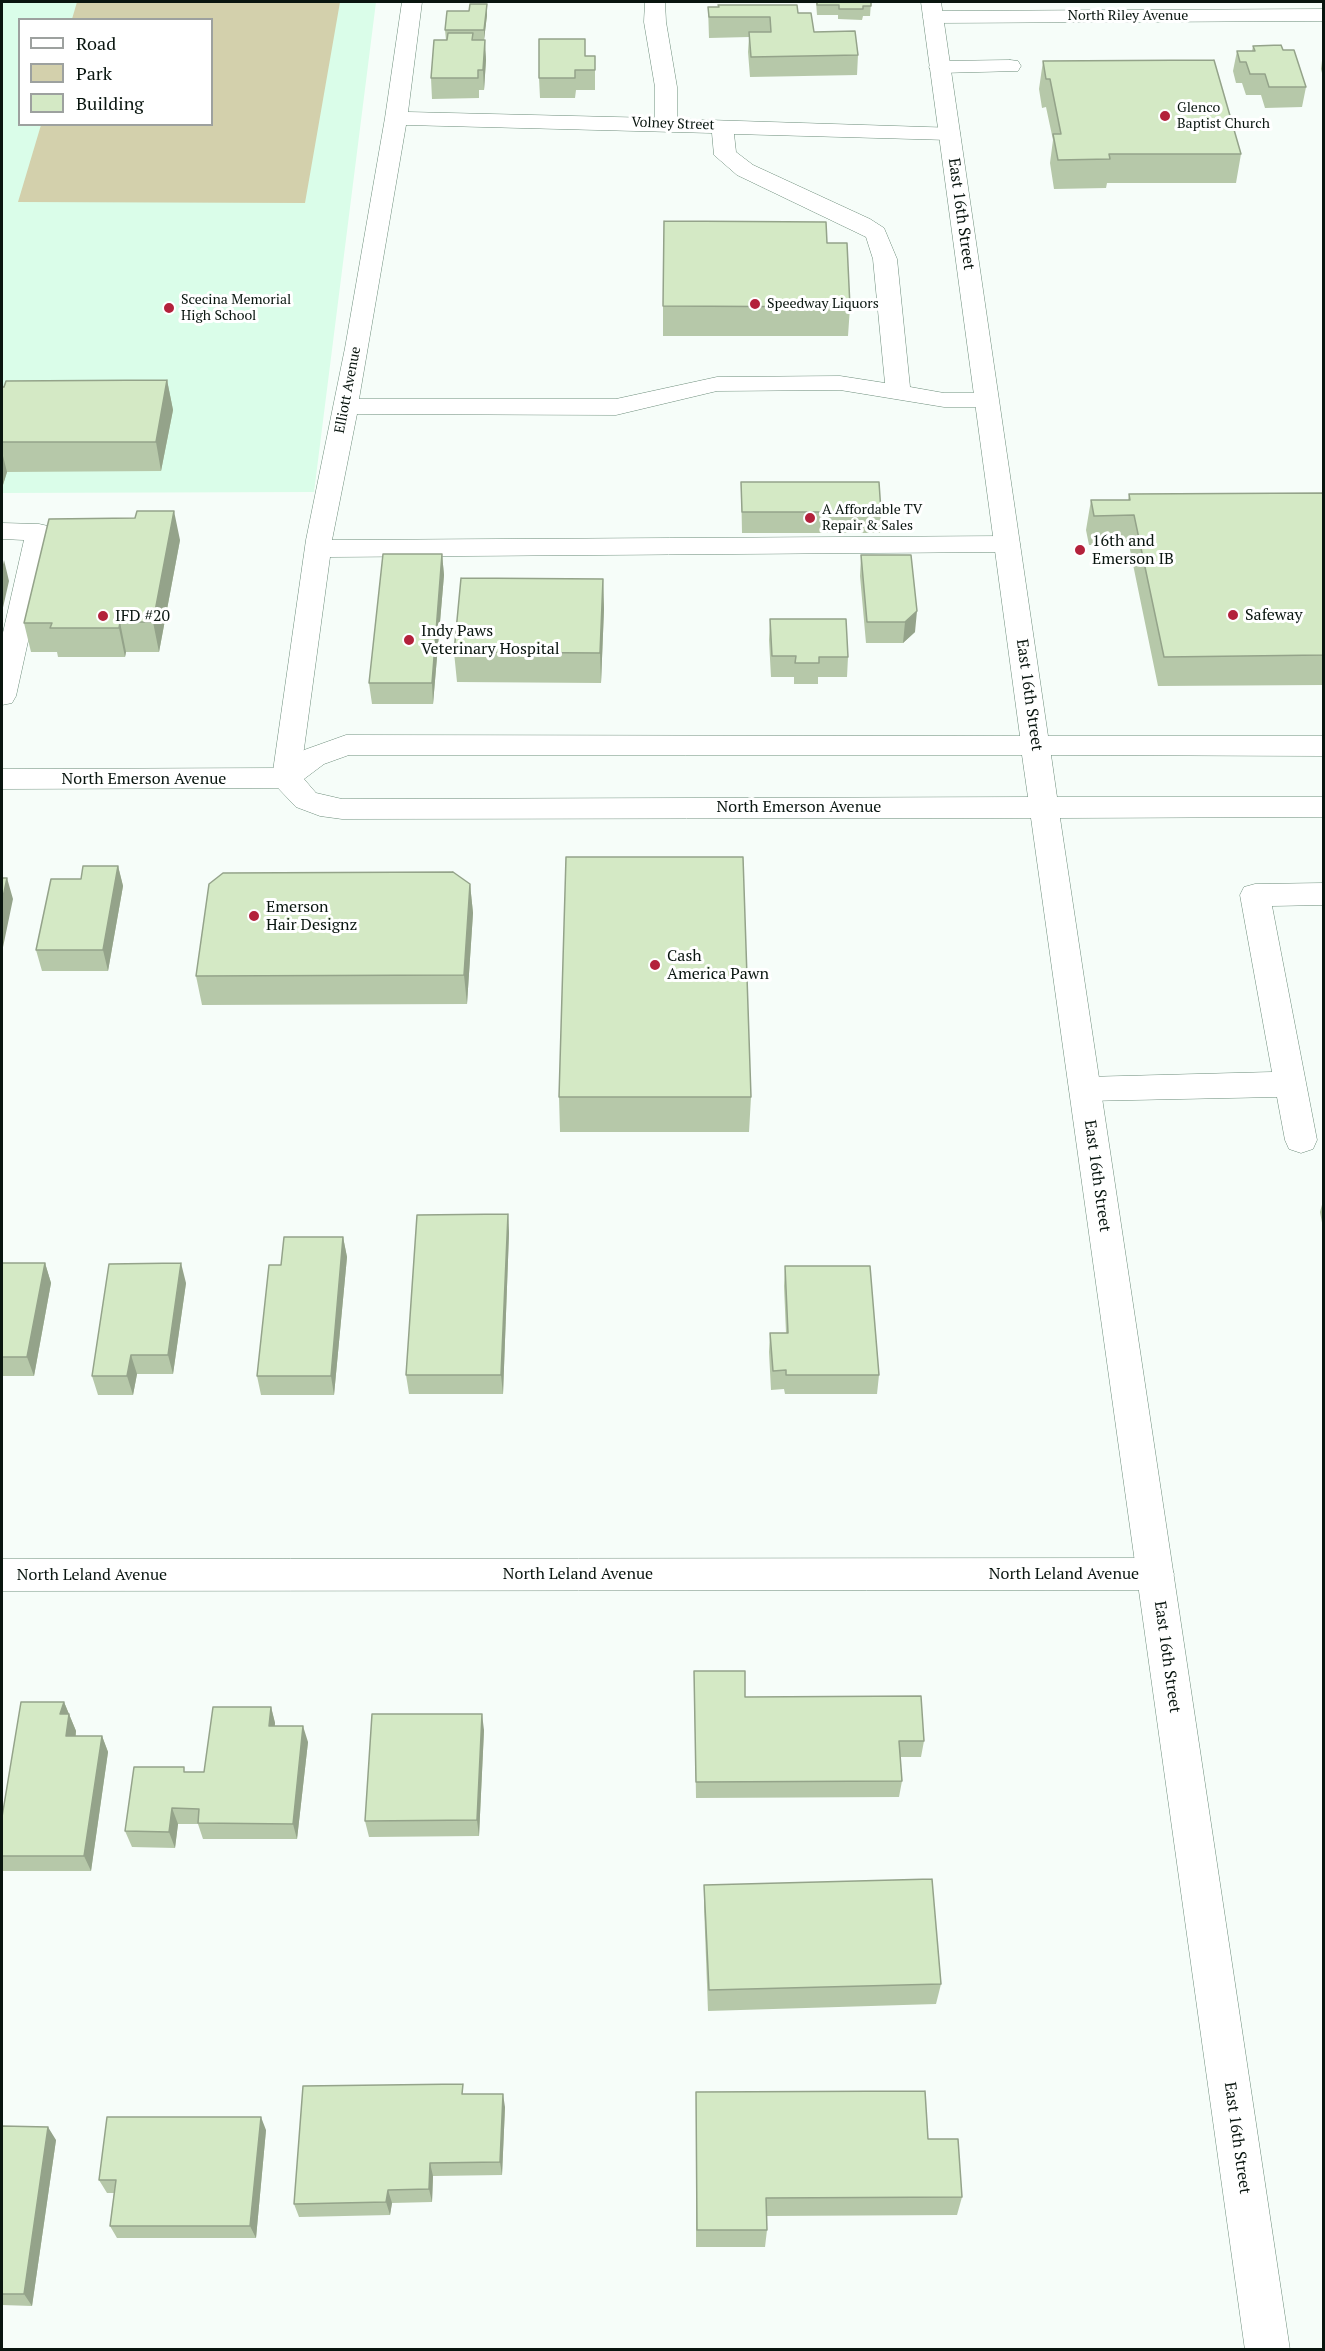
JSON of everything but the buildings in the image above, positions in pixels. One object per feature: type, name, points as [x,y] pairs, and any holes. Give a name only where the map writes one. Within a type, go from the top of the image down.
[{"type":"main road","name":"Elliott Avenue","points":[[286,778],[318,549],[396,118],[412,2]]},
{"type":"main road","points":[[655,2],[655,22],[666,87],[666,124]]},
{"type":"main road","name":"North Riley Avenue","points":[[932,9],[1323,15]]},
{"type":"main road","name":"East 16th Street","points":[[932,9],[1044,807],[1268,2349]]},
{"type":"main road","points":[[940,67],[1010,66]]},
{"type":"main road","name":"Volney Street","points":[[396,118],[950,133]]},
{"type":"main road","points":[[722,126],[725,155],[745,170],[862,224],[876,234],[885,259],[898,393]]},
{"type":"main road","points":[[345,406],[616,407],[717,384],[840,383],[944,400],[986,400]]},
{"type":"main road","points":[[2,531],[39,532],[2,696]]},
{"type":"main road","points":[[318,549],[1007,544]]},
{"type":"main road","points":[[286,778],[314,757],[346,745],[1323,746]]},
{"type":"main road","name":"North Emerson Avenue","points":[[2,779],[286,778],[306,800],[320,806],[342,809],[1323,807]]},
{"type":"main road","points":[[1301,1140],[1255,895],[1323,894]]},
{"type":"main road","points":[[1085,1089],[1289,1084]]},
{"type":"main road","name":"North Leland Avenue","points":[[2,1575],[1155,1574]]},
{"type":"shaded area","name":"Scecina Memorial High School","points":[[2,2],[376,2],[314,492],[2,493]]},
{"type":"green space","points":[[77,2],[340,2],[305,203],[18,202],[41,126],[213,126],[213,18],[72,18]]},
{"type":"place","name":"Glenco Baptist Church","points":[[1165,116]]},
{"type":"place","name":"Speedway Liquors","points":[[755,304]]},
{"type":"place","name":"Scecina Memorial High School","points":[[169,308]]},
{"type":"place","name":"A Affordable TV Repair & Sales","points":[[810,518]]},
{"type":"place","name":"16th and Emerson IB","points":[[1080,550]]},
{"type":"place","name":"Safeway","points":[[1233,615]]},
{"type":"place","name":"IFD #20","points":[[103,616]]},
{"type":"place","name":"Indy Paws Veterinary Hospital","points":[[409,640]]},
{"type":"place","name":"Emerson Hair Designz","points":[[254,916]]},
{"type":"place","name":"Cash America Pawn","points":[[655,965]]}]
